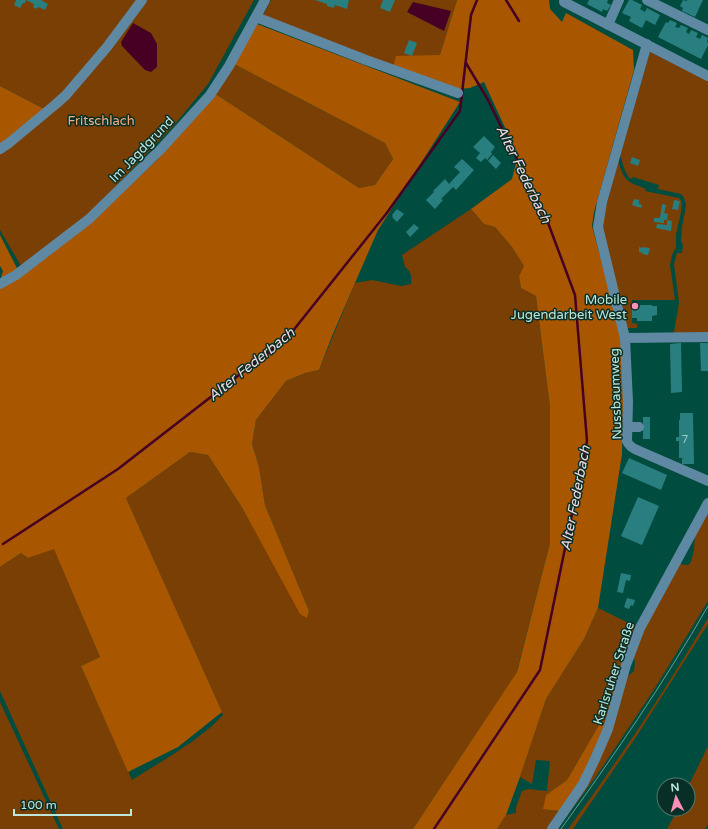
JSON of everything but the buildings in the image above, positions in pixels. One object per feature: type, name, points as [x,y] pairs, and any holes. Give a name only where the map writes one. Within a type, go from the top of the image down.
[{"type":"street","points":[[0,149],[66,95],[107,47],[142,0]]},
{"type":"street","name":"Im Jagdgrund","points":[[0,284],[16,274],[89,219],[162,149],[210,94],[229,66],[265,0]]},
{"type":"street","points":[[608,25],[619,0]]},
{"type":"street","points":[[647,0],[708,30]]},
{"type":"street","points":[[564,1],[708,76]]},
{"type":"street","points":[[256,17],[371,62],[458,93]]},
{"type":"street","points":[[625,338],[598,226],[602,202],[647,44]]},
{"type":"street","name":"Nussbaumweg","points":[[708,337],[625,338],[628,444],[631,447],[708,481]]},
{"type":"street","points":[[628,427],[639,427]]},
{"type":"street","name":"Karlsruher Straße","points":[[552,829],[583,784],[595,759],[608,729],[626,665],[640,628],[708,503]]},
{"type":"green space","name":"Fritschlach","points":[[0,0],[254,0],[208,84],[175,124],[93,210],[21,266],[0,230],[0,148],[46,110],[0,86]]},
{"type":"green space","points":[[271,0],[457,0],[433,82],[262,17]]},
{"type":"green space","points":[[650,52],[708,81],[708,334],[675,334],[674,332],[679,303],[674,264],[677,253],[682,253],[682,226],[686,204],[684,198],[681,194],[658,189],[659,185],[633,177],[630,179],[625,171],[620,155]]},
{"type":"green space","points":[[234,64],[385,143],[393,159],[375,185],[359,188],[214,93]]},
{"type":"green space","points":[[618,161],[625,177],[630,182],[646,189],[645,191],[679,198],[682,202],[676,235],[676,247],[672,255],[670,265],[675,300],[632,300],[632,323],[637,324],[637,328],[625,328],[600,227]]},
{"type":"green space","points":[[471,209],[484,224],[495,227],[512,247],[524,266],[519,276],[521,288],[536,296],[550,407],[550,543],[518,671],[413,829],[63,829],[0,691],[0,567],[21,553],[28,558],[54,548],[100,657],[81,666],[132,780],[193,741],[223,715],[126,498],[190,452],[208,455],[243,509],[307,617],[309,611],[265,505],[259,467],[252,444],[256,420],[286,381],[305,373],[319,370],[355,283],[372,280],[401,286],[411,284],[411,274],[405,267],[402,255]]},
{"type":"green space","points":[[708,508],[708,601],[655,688],[597,775],[557,829],[624,684],[628,676],[634,671],[635,662],[633,654],[643,629],[680,563],[688,565],[691,562],[694,550],[695,532]]},
{"type":"green space","points":[[598,608],[637,627],[605,725],[599,725],[567,780],[546,795],[561,811],[548,829],[497,829],[506,815],[516,813],[516,807],[522,791],[528,789],[547,791],[550,761],[536,760],[532,784],[520,777],[546,699],[584,639]]},
{"type":"green space","points":[[708,618],[708,624],[636,737],[573,829],[568,829],[641,725]]},
{"type":"green space","points":[[0,702],[59,829],[0,829]]},
{"type":"green space","points":[[708,746],[708,824],[705,829],[667,829],[674,817],[696,817],[696,777],[693,777]]},
{"type":"shaded area","points":[[457,0],[549,0],[550,9],[562,22],[566,13],[633,50],[634,70],[594,212],[592,226],[622,338],[622,454],[598,608],[584,639],[546,699],[506,815],[497,829],[413,829],[517,672],[550,543],[550,407],[536,296],[521,288],[519,276],[524,266],[512,247],[495,227],[484,224],[471,209],[512,179],[518,156],[484,82],[470,88],[458,89],[393,67],[396,56],[440,55]]},
{"type":"shaded area","points":[[413,2],[451,11],[444,31],[407,12]]},
{"type":"shaded area","points":[[133,23],[151,33],[157,44],[157,67],[151,72],[145,70],[122,46],[121,42]]},
{"type":"shaded area","points":[[257,24],[460,102],[378,230],[332,336],[319,370],[305,373],[286,381],[256,420],[252,444],[259,467],[265,505],[309,611],[307,618],[300,614],[243,509],[208,455],[190,452],[126,498],[222,712],[178,747],[128,772],[81,666],[100,657],[54,549],[28,558],[21,553],[0,567],[0,281],[3,271],[0,266],[0,235],[21,276],[91,222],[158,159],[214,93],[359,188],[375,185],[393,159],[385,143],[234,64]]},
{"type":"shaded area","points":[[0,86],[46,110],[0,148]]},
{"type":"shaded area","points":[[599,725],[605,725],[578,785],[561,811],[543,809],[546,795],[567,780]]},
{"type":"waterway","name":"Alter Federbach","points":[[3,544],[118,469],[288,337],[386,214],[460,111],[471,15],[477,0]]},
{"type":"waterway","points":[[506,0],[519,21]]},
{"type":"waterway","name":"Alter Federbach","points":[[434,829],[540,670],[587,441],[575,295],[547,220],[488,100],[466,63]]},
{"type":"tram line","points":[[561,829],[638,719],[708,606]]},
{"type":"place","name":"Mobile Jugendarbeit West","points":[[635,306]]}]
